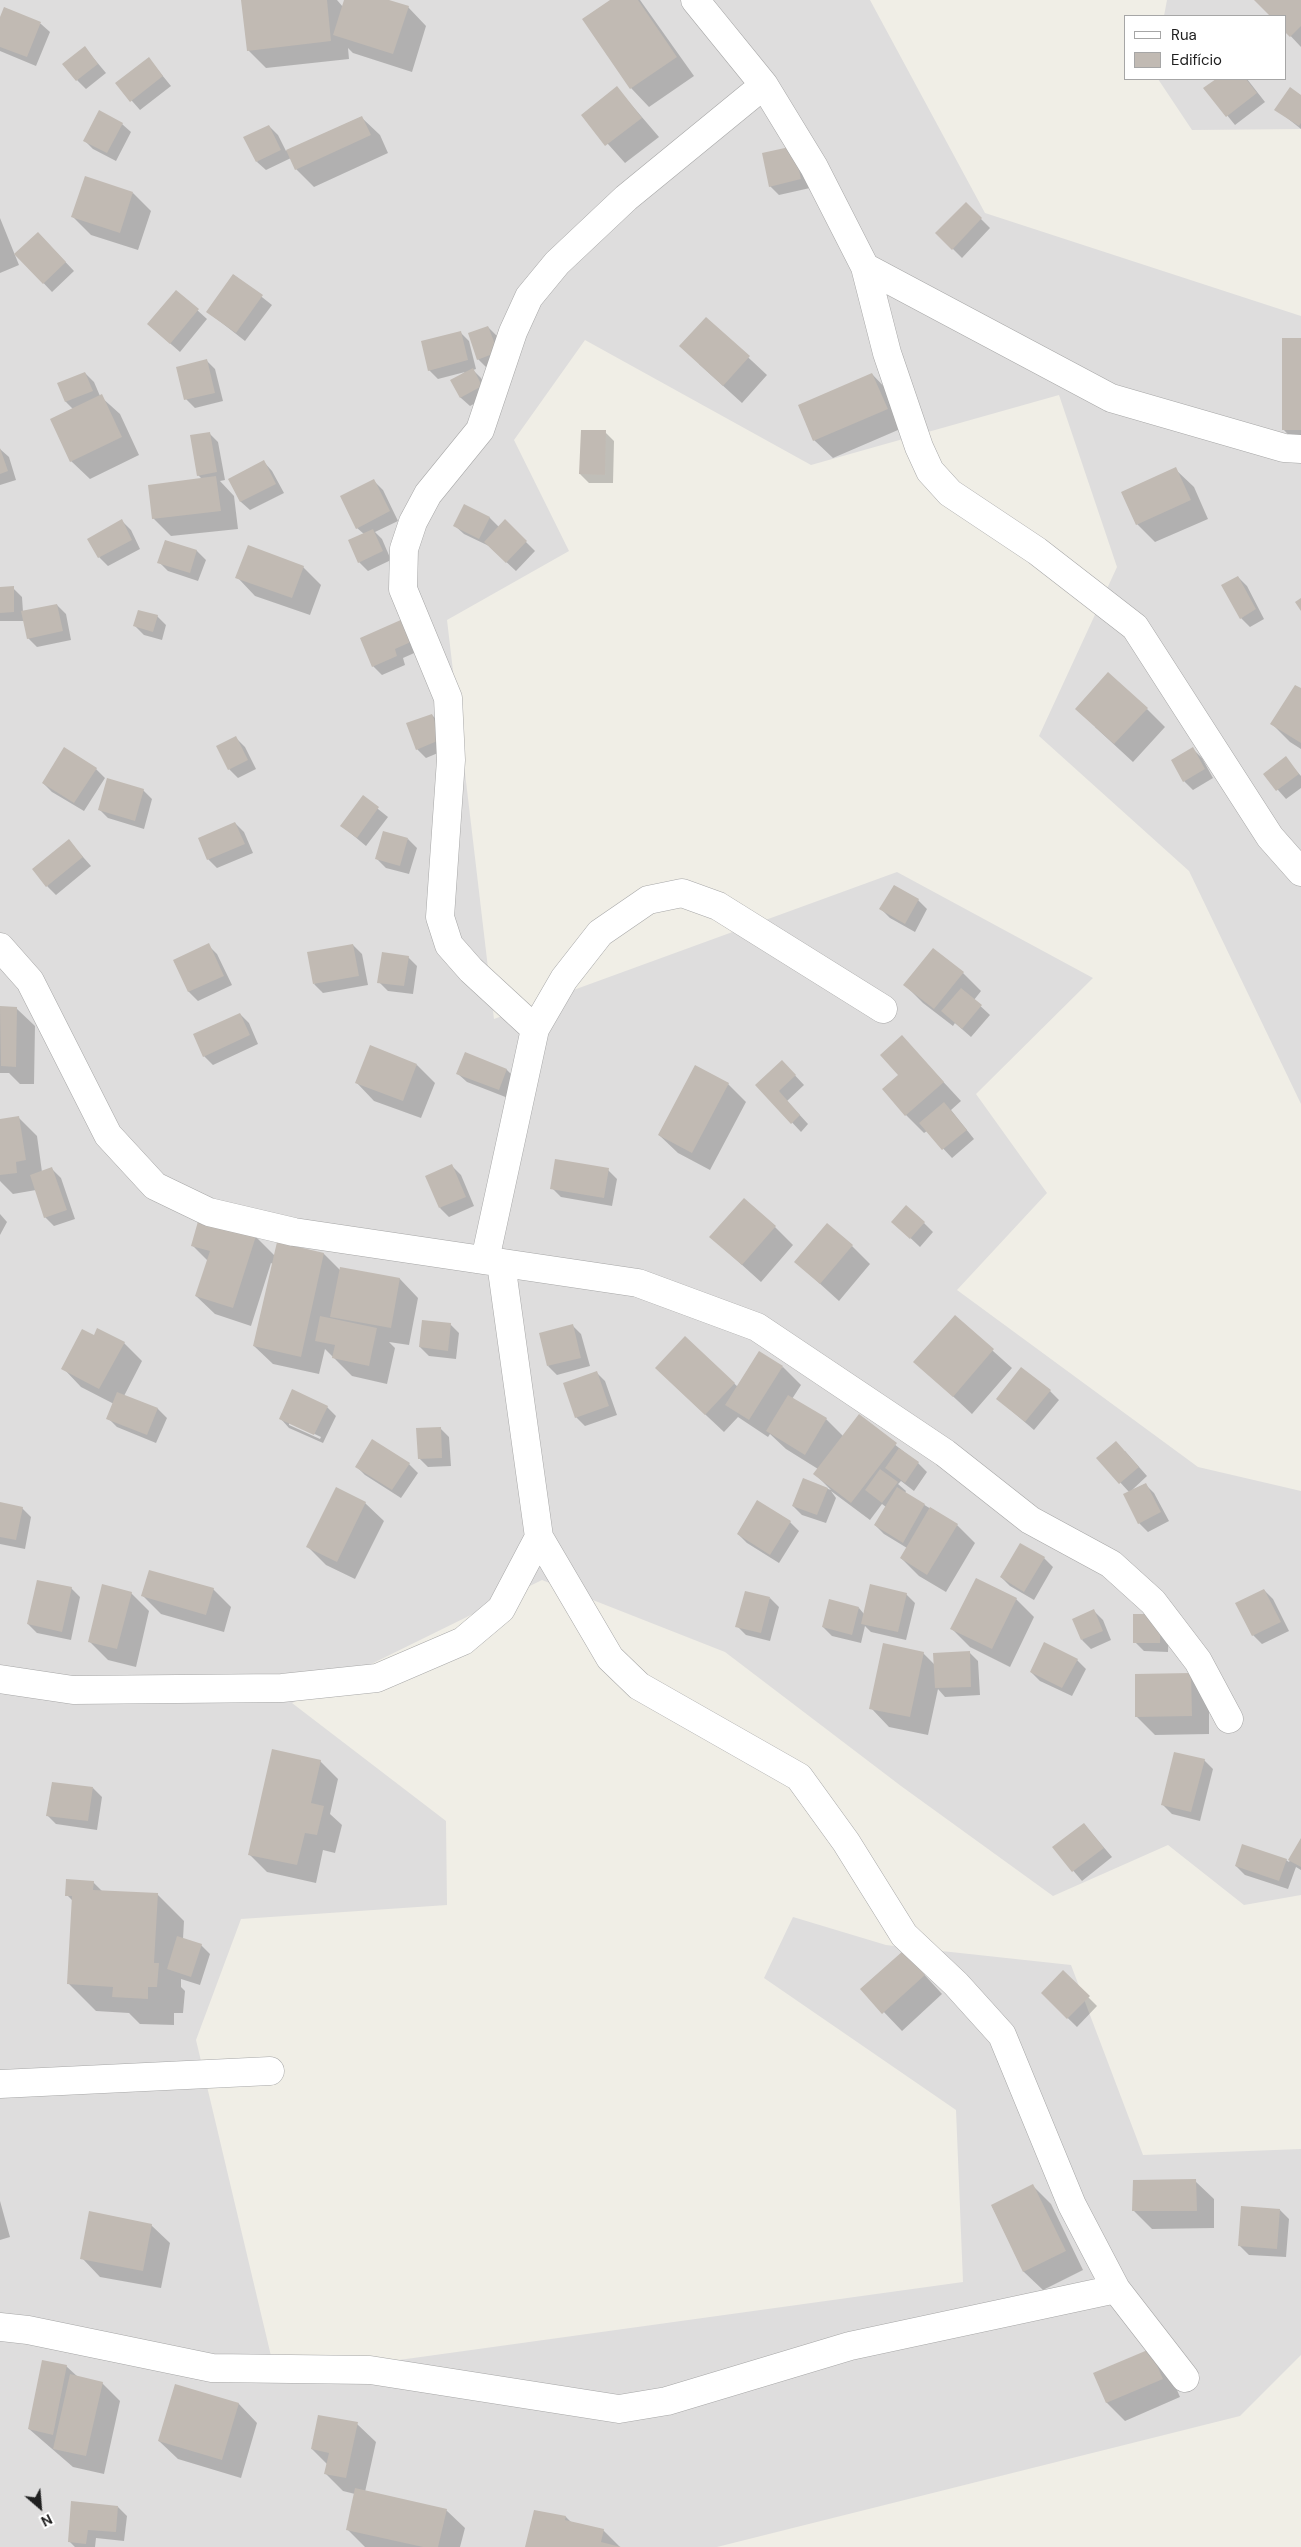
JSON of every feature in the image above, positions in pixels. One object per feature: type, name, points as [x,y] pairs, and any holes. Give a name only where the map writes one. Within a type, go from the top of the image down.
[{"type":"street","points":[[695,0],[764,85],[814,167],[865,267],[886,353],[919,447],[930,471],[950,493],[1037,551],[1135,627],[1270,837],[1301,872]]},
{"type":"street","points":[[535,1029],[470,970],[449,945],[440,917],[451,760],[448,698],[403,589],[404,549],[413,522],[428,494],[480,430],[513,332],[529,297],[557,263],[626,198],[764,85]]},
{"type":"street","points":[[865,267],[1111,398],[1284,448],[1301,449]]},
{"type":"street","points":[[883,1009],[718,906],[682,892],[648,900],[600,934],[564,979],[535,1029],[493,1262],[539,1537],[610,1658],[639,1686],[799,1777],[846,1842],[904,1935],[956,1984],[1002,2035],[1072,2205],[1116,2289],[1185,2378]]},
{"type":"street","points":[[0,948],[30,981],[108,1135],[155,1186],[209,1212],[294,1232],[638,1283],[758,1327],[945,1453],[1030,1520],[1111,1564],[1153,1602],[1176,1631],[1198,1661],[1229,1719]]},
{"type":"street","points":[[0,1679],[73,1690],[282,1688],[377,1678],[463,1641],[501,1610],[539,1537]]},
{"type":"street","points":[[0,2084],[270,2071]]},
{"type":"street","points":[[0,2327],[28,2330],[212,2368],[370,2370],[619,2409],[667,2401],[850,2346],[1116,2289]]},
{"type":"shaded area","points":[[0,0],[870,0],[985,213],[1301,316],[1301,1104],[1189,871],[1039,736],[1117,567],[1059,395],[811,465],[585,340],[514,440],[569,551],[447,620],[494,1019],[897,872],[1093,978],[976,1094],[1047,1193],[957,1290],[1198,1467],[1301,1491],[1301,1895],[1244,1905],[1168,1845],[1053,1896],[901,1786],[725,1652],[542,1580],[292,1703],[446,1821],[447,1905],[241,1919],[196,2040],[276,2377],[963,2282],[956,2110],[764,1978],[793,1917],[886,1945],[1071,1965],[1143,2155],[1301,2149],[1301,2355],[1240,2416],[717,2547],[0,2547]]},
{"type":"shaded area","points":[[1167,0],[1301,0],[1301,129],[1192,130],[1159,80],[1286,80],[1286,15],[1164,15]]},
{"type":"building","points":[[241,0],[327,0],[331,41],[247,51]]},
{"type":"building","points":[[344,0],[389,0],[409,6],[393,54],[333,35]]},
{"type":"building","points":[[610,0],[638,0],[677,57],[630,89],[582,19]]},
{"type":"building","points":[[1254,0],[1301,0],[1301,26],[1290,37],[1286,33],[1286,15],[1269,15]]},
{"type":"building","points":[[4,7],[41,22],[27,57],[0,47],[0,17]]},
{"type":"building","points":[[85,46],[98,64],[76,81],[62,64]]},
{"type":"building","points":[[149,57],[163,76],[130,102],[115,83]]},
{"type":"building","points":[[1215,80],[1247,80],[1257,93],[1226,117],[1203,88]]},
{"type":"building","points":[[617,86],[642,118],[605,146],[581,115]]},
{"type":"building","points":[[1290,87],[1301,95],[1301,123],[1299,126],[1274,110]]},
{"type":"building","points":[[99,110],[123,123],[107,153],[83,141]]},
{"type":"building","points":[[362,116],[371,135],[295,170],[286,150]]},
{"type":"building","points":[[269,125],[281,150],[256,162],[243,137]]},
{"type":"building","points":[[794,146],[801,179],[769,187],[762,153]]},
{"type":"building","points":[[85,176],[133,192],[120,233],[71,217]]},
{"type":"building","points":[[966,202],[982,218],[952,250],[935,233]]},
{"type":"building","points":[[38,232],[66,262],[43,284],[14,254]]},
{"type":"building","points":[[233,274],[263,295],[236,333],[206,312]]},
{"type":"building","points":[[176,290],[199,309],[170,344],[147,324]]},
{"type":"building","points":[[706,317],[750,356],[723,386],[679,346]]},
{"type":"building","points":[[488,326],[498,352],[477,360],[468,333]]},
{"type":"building","points":[[461,331],[468,360],[428,371],[421,341]]},
{"type":"building","points":[[1282,338],[1301,338],[1301,430],[1282,430]]},
{"type":"building","points":[[207,359],[215,393],[184,400],[176,367]]},
{"type":"building","points":[[473,368],[482,386],[460,398],[450,380]]},
{"type":"building","points":[[85,372],[93,391],[65,402],[57,383]]},
{"type":"building","points":[[872,373],[888,409],[813,441],[798,405]]},
{"type":"building","points":[[102,394],[122,437],[70,462],[50,419]]},
{"type":"building","points":[[581,430],[606,430],[605,475],[579,474]]},
{"type":"building","points":[[210,432],[217,472],[197,476],[190,435]]},
{"type":"building","points":[[0,448],[8,471],[0,474]]},
{"type":"building","points":[[264,460],[276,484],[240,502],[228,479]]},
{"type":"building","points":[[1176,467],[1191,500],[1136,525],[1121,492]]},
{"type":"building","points":[[216,476],[221,511],[152,519],[148,485]]},
{"type":"building","points":[[374,479],[390,511],[356,529],[340,496]]},
{"type":"building","points":[[464,504],[490,517],[479,539],[453,526]]},
{"type":"building","points":[[122,519],[132,540],[98,558],[87,539]]},
{"type":"building","points":[[505,519],[527,541],[506,563],[484,542]]},
{"type":"building","points":[[373,529],[383,551],[358,563],[348,540]]},
{"type":"building","points":[[165,540],[197,550],[190,573],[157,563]]},
{"type":"building","points":[[248,545],[304,566],[292,598],[235,578]]},
{"type":"building","points":[[1238,576],[1256,609],[1240,619],[1221,585]]},
{"type":"building","points":[[14,586],[14,612],[0,613],[0,587]]},
{"type":"building","points":[[1301,598],[1301,611],[1295,602]]},
{"type":"building","points":[[57,604],[63,631],[27,639],[21,611]]},
{"type":"building","points":[[138,610],[158,615],[153,632],[133,626]]},
{"type":"building","points":[[403,619],[413,641],[395,649],[397,656],[372,667],[360,638]]},
{"type":"building","points":[[1108,672],[1148,708],[1114,744],[1075,709]]},
{"type":"building","points":[[1295,685],[1301,688],[1301,743],[1270,724]]},
{"type":"building","points":[[432,714],[442,739],[416,750],[406,723]]},
{"type":"building","points":[[236,736],[248,760],[228,770],[216,746]]},
{"type":"building","points":[[64,747],[97,768],[74,803],[42,783]]},
{"type":"building","points":[[1193,747],[1205,769],[1183,782],[1171,760]]},
{"type":"building","points":[[1286,756],[1299,774],[1276,791],[1263,774]]},
{"type":"building","points":[[107,778],[144,789],[135,821],[98,810]]},
{"type":"building","points":[[363,795],[379,807],[357,838],[340,826]]},
{"type":"building","points":[[235,822],[245,844],[207,860],[198,838]]},
{"type":"building","points":[[383,831],[408,838],[400,866],[375,859]]},
{"type":"building","points":[[69,839],[83,857],[46,887],[32,869]]},
{"type":"building","points":[[894,885],[919,899],[905,924],[879,909]]},
{"type":"building","points":[[209,943],[224,976],[188,992],[173,960]]},
{"type":"building","points":[[353,944],[359,976],[313,984],[307,952]]},
{"type":"building","points":[[933,948],[964,972],[934,1009],[903,985]]},
{"type":"building","points":[[382,952],[409,956],[404,986],[377,983]]},
{"type":"building","points":[[961,988],[982,1005],[962,1029],[941,1011]]},
{"type":"building","points":[[0,1006],[17,1007],[16,1067],[1,1066]]},
{"type":"building","points":[[240,1013],[250,1035],[203,1057],[193,1034]]},
{"type":"building","points":[[902,1035],[944,1082],[905,1116],[882,1089],[898,1075],[880,1055]]},
{"type":"building","points":[[370,1045],[417,1064],[403,1101],[355,1083]]},
{"type":"building","points":[[465,1052],[507,1069],[499,1090],[456,1074]]},
{"type":"building","points":[[782,1060],[796,1075],[779,1091],[800,1115],[791,1124],[755,1085]]},
{"type":"building","points":[[695,1065],[729,1083],[692,1153],[658,1135]]},
{"type":"building","points":[[944,1102],[967,1130],[942,1150],[919,1123]]},
{"type":"building","points":[[19,1116],[26,1160],[16,1162],[17,1173],[0,1175],[0,1119]]},
{"type":"building","points":[[555,1159],[609,1168],[604,1198],[550,1189]]},
{"type":"building","points":[[452,1164],[466,1197],[439,1208],[425,1176]]},
{"type":"building","points":[[52,1167],[67,1210],[44,1218],[30,1175]]},
{"type":"building","points":[[744,1198],[776,1226],[742,1265],[709,1237]]},
{"type":"building","points":[[906,1205],[925,1222],[910,1239],[891,1222]]},
{"type":"building","points":[[199,1218],[256,1236],[233,1308],[195,1296],[210,1251],[191,1246]]},
{"type":"building","points":[[827,1223],[853,1245],[820,1284],[794,1262]]},
{"type":"building","points":[[277,1242],[324,1253],[301,1357],[253,1346]]},
{"type":"building","points":[[340,1267],[400,1278],[391,1328],[330,1317]]},
{"type":"building","points":[[955,1315],[994,1349],[953,1397],[913,1362]]},
{"type":"building","points":[[320,1316],[377,1328],[369,1366],[332,1358],[335,1345],[315,1341]]},
{"type":"building","points":[[422,1320],[451,1323],[448,1351],[419,1347]]},
{"type":"building","points":[[573,1324],[581,1358],[547,1366],[539,1333]]},
{"type":"building","points":[[97,1328],[125,1342],[99,1389],[61,1369],[82,1329],[94,1335]]},
{"type":"building","points":[[685,1336],[735,1383],[705,1415],[655,1368]]},
{"type":"building","points":[[759,1351],[783,1366],[749,1420],[725,1405]]},
{"type":"building","points":[[1021,1367],[1051,1390],[1025,1422],[996,1399]]},
{"type":"building","points":[[597,1371],[609,1406],[575,1418],[563,1383]]},
{"type":"building","points":[[292,1389],[328,1406],[314,1435],[279,1419]]},
{"type":"building","points":[[117,1392],[158,1408],[147,1435],[106,1419]]},
{"type":"building","points":[[788,1395],[827,1418],[805,1455],[766,1431]]},
{"type":"building","points":[[859,1414],[897,1443],[851,1503],[813,1474]]},
{"type":"building","points":[[441,1427],[442,1458],[418,1459],[416,1428]]},
{"type":"building","points":[[372,1439],[410,1463],[392,1490],[355,1467]]},
{"type":"building","points":[[1116,1441],[1139,1467],[1119,1484],[1096,1458]]},
{"type":"building","points":[[899,1448],[919,1462],[905,1483],[885,1468]]},
{"type":"building","points":[[880,1469],[898,1482],[882,1503],[865,1490]]},
{"type":"building","points":[[803,1478],[828,1488],[817,1515],[792,1506]]},
{"type":"building","points":[[1146,1483],[1161,1512],[1138,1524],[1123,1494]]},
{"type":"building","points":[[336,1487],[366,1502],[337,1562],[306,1547]]},
{"type":"building","points":[[897,1487],[925,1504],[903,1543],[874,1525]]},
{"type":"building","points":[[757,1500],[791,1521],[770,1555],[737,1534]]},
{"type":"building","points":[[0,1502],[23,1507],[16,1540],[0,1537]]},
{"type":"building","points":[[930,1507],[958,1524],[927,1575],[900,1558]]},
{"type":"building","points":[[1020,1543],[1045,1557],[1024,1592],[1000,1577]]},
{"type":"building","points":[[149,1570],[214,1588],[206,1615],[141,1596]]},
{"type":"building","points":[[976,1578],[1017,1598],[992,1649],[950,1629]]},
{"type":"building","points":[[37,1580],[72,1587],[62,1632],[27,1624]]},
{"type":"building","points":[[102,1584],[132,1592],[117,1649],[88,1642]]},
{"type":"building","points":[[870,1584],[907,1593],[898,1632],[861,1624]]},
{"type":"building","points":[[1264,1589],[1281,1622],[1252,1636],[1235,1603]]},
{"type":"building","points":[[745,1591],[770,1597],[761,1633],[735,1627]]},
{"type":"building","points":[[829,1599],[859,1607],[852,1635],[822,1627]]},
{"type":"building","points":[[1094,1609],[1103,1631],[1081,1640],[1072,1619]]},
{"type":"building","points":[[1133,1614],[1161,1614],[1160,1643],[1133,1643]]},
{"type":"building","points":[[1044,1642],[1078,1659],[1062,1688],[1030,1672]]},
{"type":"building","points":[[883,1643],[924,1652],[910,1717],[869,1709]]},
{"type":"building","points":[[970,1651],[971,1687],[935,1688],[933,1653]]},
{"type":"building","points":[[1191,1673],[1192,1716],[1135,1717],[1135,1674]]},
{"type":"building","points":[[272,1749],[321,1760],[311,1803],[324,1806],[317,1835],[305,1833],[297,1865],[248,1855]]},
{"type":"building","points":[[1174,1752],[1205,1759],[1191,1812],[1161,1805]]},
{"type":"building","points":[[52,1782],[93,1787],[88,1821],[46,1816]]},
{"type":"building","points":[[1084,1823],[1104,1848],[1072,1872],[1052,1847]]},
{"type":"building","points":[[1301,1838],[1301,1867],[1288,1860]]},
{"type":"building","points":[[1242,1844],[1287,1859],[1279,1881],[1235,1866]]},
{"type":"building","points":[[66,1879],[94,1881],[93,1890],[158,1893],[154,1963],[159,1963],[157,1987],[148,1987],[148,1999],[112,1997],[113,1987],[67,1984],[72,1896],[65,1896]]},
{"type":"building","points":[[177,1936],[202,1944],[191,1977],[167,1969]]},
{"type":"building","points":[[903,1951],[925,1975],[882,2014],[860,1989]]},
{"type":"building","points":[[1063,1970],[1090,1996],[1067,2019],[1041,1993]]},
{"type":"building","points":[[1196,2179],[1197,2211],[1132,2211],[1133,2180]]},
{"type":"building","points":[[1033,2184],[1066,2251],[1023,2272],[991,2205]]},
{"type":"building","points":[[1241,2206],[1280,2209],[1277,2249],[1238,2246]]},
{"type":"building","points":[[89,2211],[152,2224],[143,2271],[80,2259]]},
{"type":"building","points":[[1150,2349],[1163,2379],[1106,2403],[1093,2373]]},
{"type":"building","points":[[42,2360],[67,2365],[53,2435],[28,2429]]},
{"type":"building","points":[[70,2374],[103,2382],[86,2456],[53,2449]]},
{"type":"building","points":[[175,2384],[239,2403],[222,2460],[158,2441]]},
{"type":"building","points":[[318,2415],[358,2422],[346,2478],[324,2474],[329,2453],[311,2449]]},
{"type":"building","points":[[355,2488],[447,2509],[438,2547],[423,2547],[346,2530]]},
{"type":"building","points":[[71,2501],[118,2506],[116,2532],[88,2530],[86,2544],[68,2542]]},
{"type":"building","points":[[534,2510],[566,2516],[565,2520],[604,2529],[601,2542],[621,2547],[525,2547]]}]
